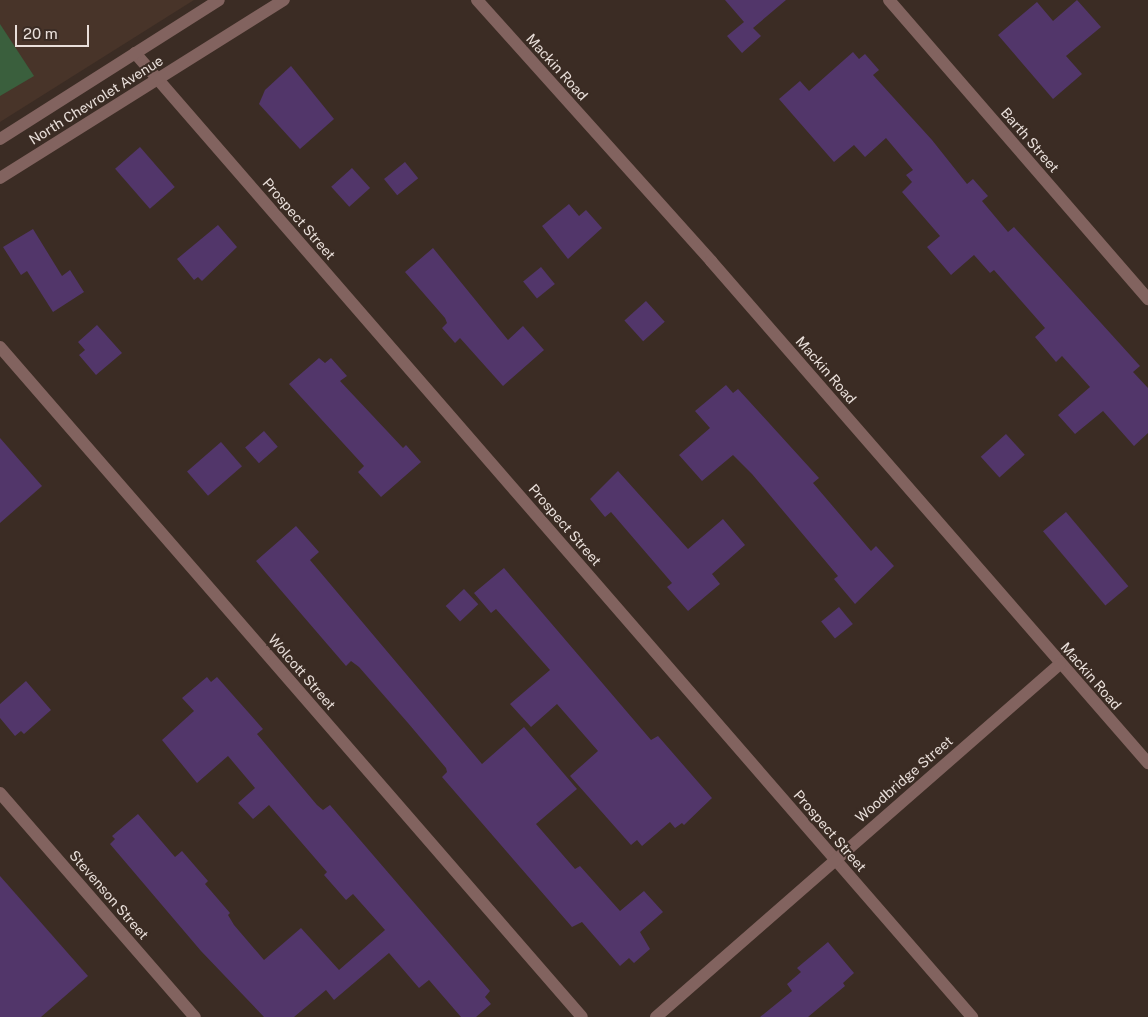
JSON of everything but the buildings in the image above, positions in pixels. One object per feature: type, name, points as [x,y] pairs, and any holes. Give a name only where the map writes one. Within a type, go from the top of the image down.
[{"type":"street","name":"North Chevrolet Avenue","points":[[0,138],[219,0]]},
{"type":"street","name":"North Chevrolet Avenue","points":[[0,178],[284,0]]},
{"type":"street","name":"Mackin Road","points":[[477,0],[711,261],[1148,763]]},
{"type":"street","name":"Barth Street","points":[[889,0],[1148,299]]},
{"type":"street","name":"Prospect Street","points":[[135,53],[972,1017]]},
{"type":"street","name":"Wolcott Street","points":[[0,347],[582,1017]]},
{"type":"street","name":"Woodbridge Street","points":[[656,1017],[834,859],[1060,664]]},
{"type":"street","name":"Stevenson Street","points":[[0,793],[195,1017]]},
{"type":"shaded area","points":[[0,0],[194,0],[0,122]]},
{"type":"green space","points":[[0,24],[34,76],[0,96]]}]
